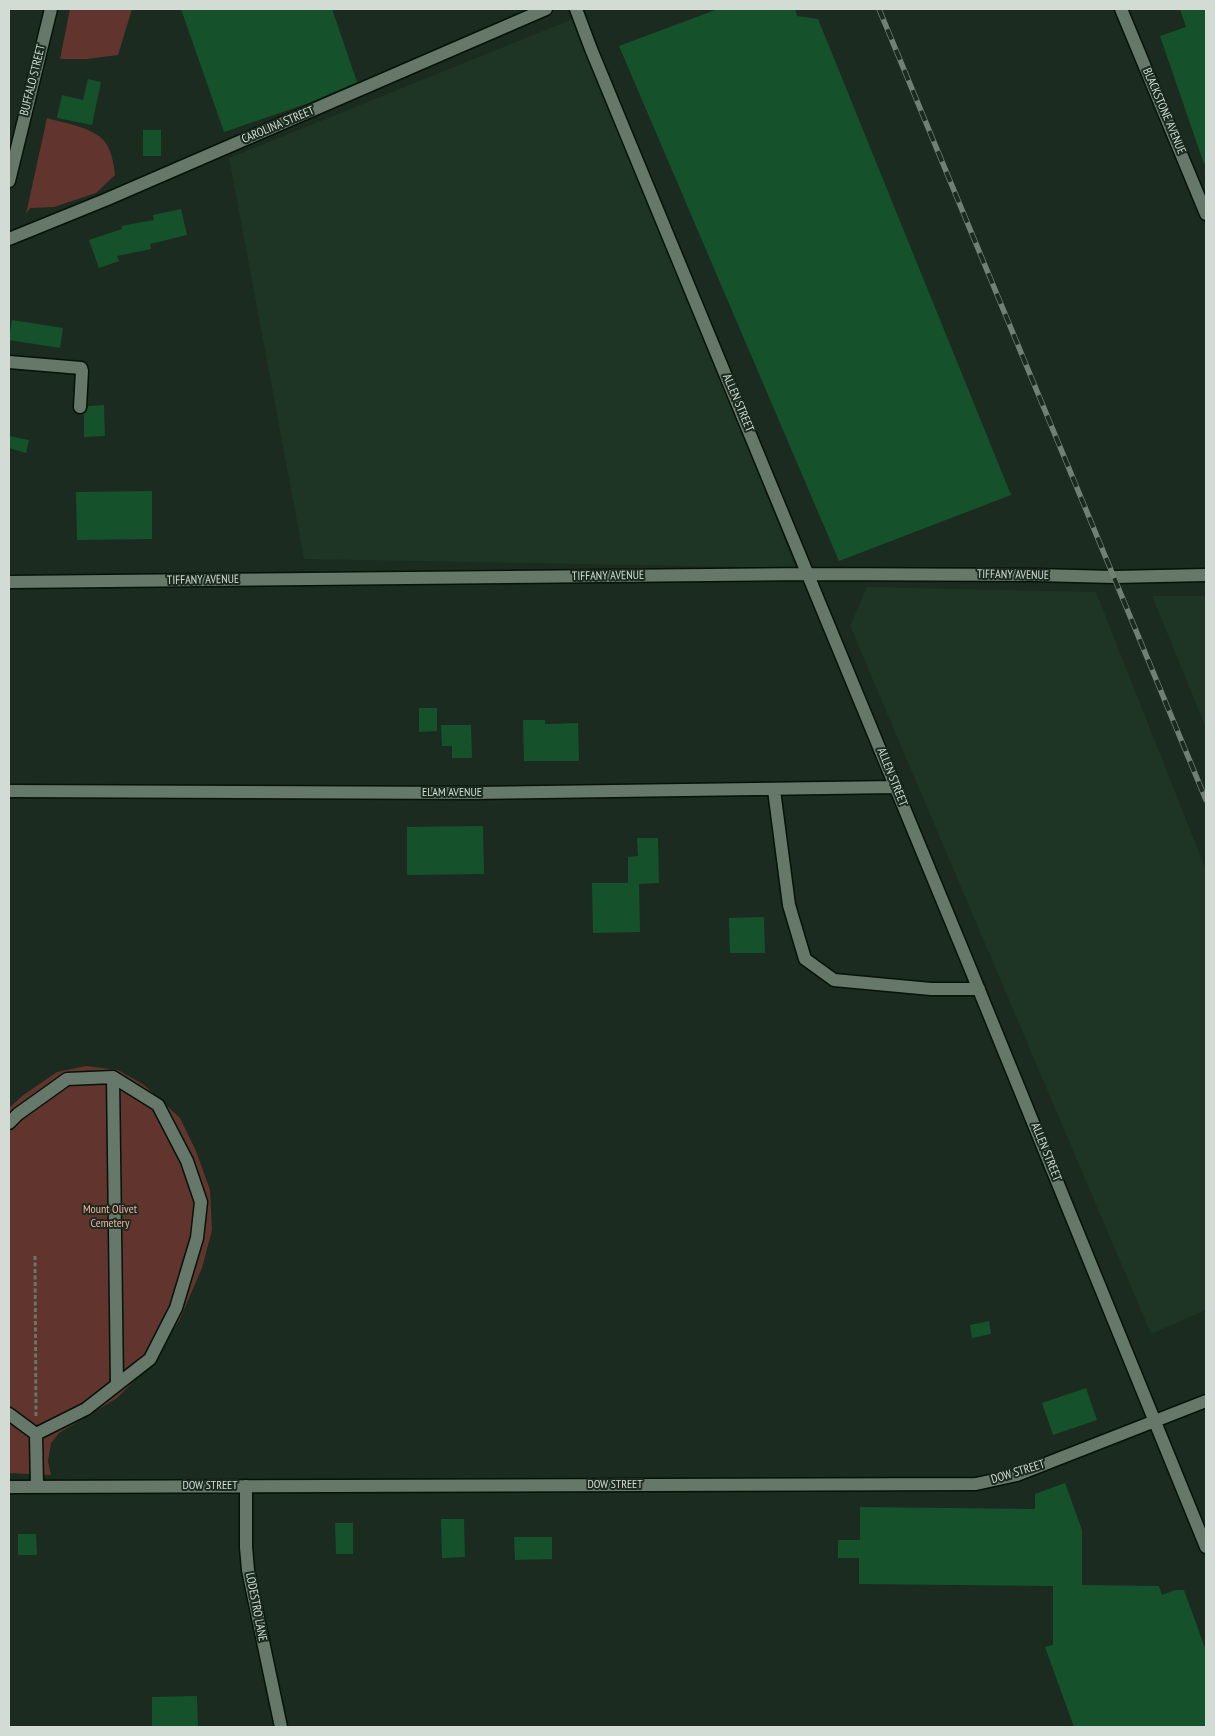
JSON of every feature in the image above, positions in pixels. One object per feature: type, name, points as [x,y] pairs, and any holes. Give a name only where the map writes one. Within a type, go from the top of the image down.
[{"type":"street","name":"BUFFALO STREET","points":[[9,181],[51,9]]},
{"type":"street","name":"CAROLINA STREET","points":[[9,239],[114,196],[546,9]]},
{"type":"street","name":"ALLEN STREET","points":[[576,9],[1206,1547]]},
{"type":"street","name":"BLACKSTONE AVENUE","points":[[1121,9],[1206,214]]},
{"type":"street","points":[[9,362],[81,368],[80,407]]},
{"type":"street","name":"TIFFANY AVENUE","points":[[9,582],[808,574],[1206,576]]},
{"type":"street","name":"ELAM AVENUE","points":[[9,791],[473,793],[896,787]]},
{"type":"street","points":[[774,790],[789,905],[805,959],[834,980],[931,989],[979,989]]},
{"type":"street","points":[[113,1077],[117,1384]]},
{"type":"street","points":[[9,1124],[18,1114],[67,1079],[113,1077],[158,1105],[187,1161],[201,1202],[198,1238],[176,1308],[150,1358],[86,1409],[36,1434]]},
{"type":"street","name":"DOW STREET","points":[[9,1487],[976,1484],[1017,1475],[1206,1401]]},
{"type":"street","points":[[9,1414],[36,1434]]},
{"type":"street","points":[[36,1434],[37,1487]]},
{"type":"street","name":"LODESTRO LANE","points":[[246,1486],[248,1570],[281,1727]]},
{"type":"path","points":[[34,1256],[36,1434]]},
{"type":"shaded area","points":[[575,18],[796,568],[304,559],[229,158]]},
{"type":"shaded area","points":[[867,587],[1096,592],[1206,870],[1206,1310],[1151,1334],[850,626]]},
{"type":"shaded area","points":[[1152,596],[1206,596],[1206,728]]},
{"type":"green space","points":[[70,9],[132,9],[118,55],[87,59],[60,59]]},
{"type":"green space","points":[[47,118],[89,130],[103,139],[110,152],[115,175],[96,193],[54,207],[30,208],[26,214]]},
{"type":"green space","name":"Mount Olivet Cemetery","points":[[86,1066],[118,1070],[144,1085],[180,1118],[196,1151],[210,1190],[212,1230],[202,1268],[179,1321],[141,1374],[117,1398],[59,1433],[51,1443],[48,1461],[51,1475],[9,1473],[9,1108],[22,1096],[57,1072]]},
{"type":"building","points":[[181,9],[332,9],[357,82],[309,103],[224,132]]},
{"type":"building","points":[[718,9],[795,9],[797,16],[818,19],[1011,495],[839,561],[619,46]]},
{"type":"building","points":[[1180,9],[1206,9],[1206,164],[1204,164],[1160,36],[1186,27]]},
{"type":"building","points":[[88,79],[101,82],[92,125],[57,118],[62,95],[83,100]]},
{"type":"building","points":[[143,130],[161,130],[161,156],[143,156]]},
{"type":"building","points":[[181,209],[187,235],[150,244],[151,249],[117,256],[119,261],[99,268],[89,240],[122,229],[121,226],[154,220],[153,215]]},
{"type":"building","points":[[12,320],[63,328],[60,348],[9,340]]},
{"type":"building","points":[[104,405],[105,436],[84,437],[84,414],[88,406]]},
{"type":"building","points":[[9,436],[29,440],[26,453],[9,448]]},
{"type":"building","points":[[152,491],[152,539],[77,540],[76,492]]},
{"type":"building","points":[[419,708],[437,708],[437,731],[419,732]]},
{"type":"building","points":[[523,720],[545,720],[545,724],[578,723],[579,761],[524,761]]},
{"type":"building","points":[[441,725],[471,725],[472,758],[452,758],[452,746],[442,746]]},
{"type":"building","points":[[483,826],[484,874],[407,875],[407,827]]},
{"type":"building","points":[[637,838],[658,838],[659,883],[639,884],[640,932],[593,933],[592,883],[628,883],[628,857],[638,856]]},
{"type":"building","points":[[764,917],[765,953],[730,953],[729,918]]},
{"type":"building","points":[[989,1321],[991,1334],[972,1338],[970,1325]]},
{"type":"building","points":[[1086,1388],[1097,1420],[1053,1435],[1042,1403]]},
{"type":"building","points":[[1065,1483],[1082,1530],[1082,1585],[1159,1586],[1162,1595],[1175,1590],[1184,1590],[1206,1651],[1206,1727],[1074,1727],[1045,1647],[1053,1645],[1053,1586],[859,1584],[859,1558],[838,1558],[838,1540],[860,1540],[860,1507],[1035,1509],[1035,1494]]},
{"type":"building","points":[[441,1519],[464,1519],[465,1557],[442,1558]]},
{"type":"building","points":[[335,1523],[353,1523],[353,1554],[336,1554]]},
{"type":"building","points":[[18,1534],[36,1534],[37,1555],[18,1555]]},
{"type":"building","points":[[514,1537],[552,1537],[552,1559],[515,1560]]},
{"type":"building","points":[[197,1696],[198,1727],[152,1727],[152,1697]]},
{"type":"railway","points":[[879,9],[1206,800]]}]
